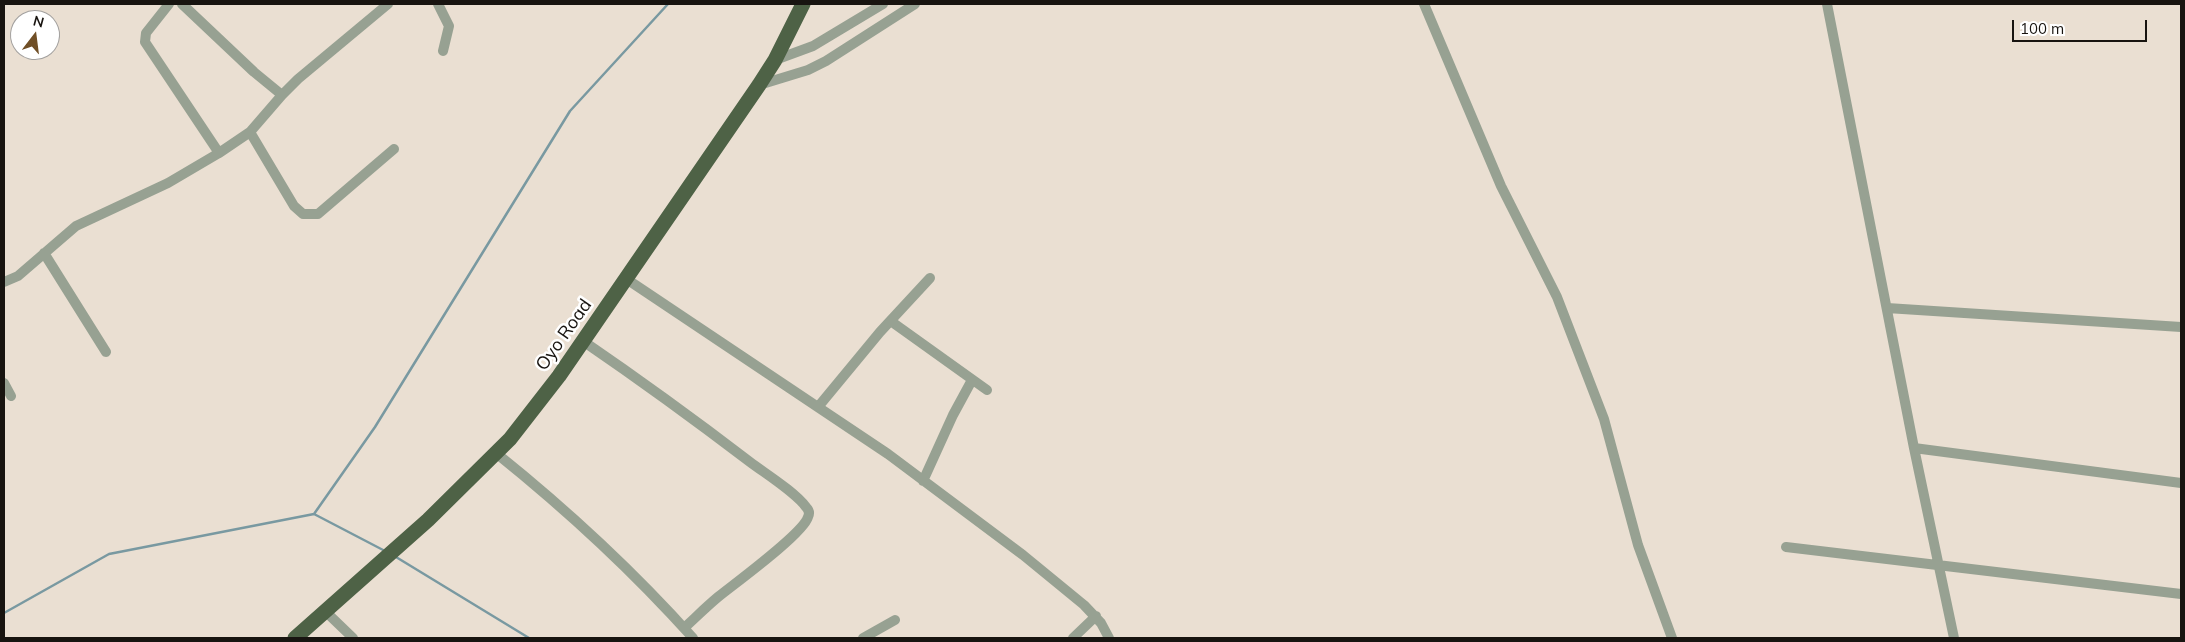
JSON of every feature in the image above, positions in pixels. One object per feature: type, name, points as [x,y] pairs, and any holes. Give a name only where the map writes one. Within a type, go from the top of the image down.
[{"type":"highway","name":"Oyo Road","points":[[295,638],[428,520],[510,439],[560,376],[625,278],[759,85],[775,60],[803,4]]},
{"type":"street","points":[[169,4],[146,33],[145,42],[219,154]]},
{"type":"street","points":[[182,4],[254,72],[282,95]]},
{"type":"street","points":[[4,282],[18,276],[76,226],[168,183],[219,154],[250,132],[282,95],[327,54],[388,4]]},
{"type":"street","points":[[438,4],[450,26],[443,50]]},
{"type":"street","points":[[775,60],[813,46],[883,4]]},
{"type":"street","points":[[759,85],[808,70],[826,61],[915,4]]},
{"type":"street","points":[[1424,4],[1501,186],[1560,306],[1604,419],[1638,545],[1672,638]]},
{"type":"street","points":[[1827,4],[1914,448],[1954,638]]},
{"type":"street","points":[[250,132],[294,206],[303,214],[318,214],[394,149]]},
{"type":"street","points":[[44,253],[106,352]]},
{"type":"street","points":[[625,278],[818,407],[924,481],[1023,554],[1096,616],[1109,638]]},
{"type":"street","points":[[818,407],[880,332],[892,322],[930,278]]},
{"type":"street","points":[[1887,308],[2181,327]]},
{"type":"street","points":[[892,322],[987,390]]},
{"type":"street","points":[[583,341],[674,404],[774,480],[809,510],[805,523],[795,533],[765,560],[715,599],[684,628]]},
{"type":"street","points":[[924,481],[953,416],[972,380]]},
{"type":"street","points":[[4,383],[10,396]]},
{"type":"street","points":[[1914,448],[2181,483]]},
{"type":"street","points":[[496,453],[539,487],[619,561],[693,638]]},
{"type":"street","points":[[1786,547],[2181,594]]},
{"type":"street","points":[[325,611],[353,638]]},
{"type":"street","points":[[1073,638],[1096,616]]},
{"type":"street","points":[[863,638],[895,620]]},
{"type":"waterway","points":[[4,613],[109,554],[314,514],[375,427],[570,111],[668,4]]},
{"type":"waterway","points":[[314,514],[385,551]]},
{"type":"waterway","points":[[396,557],[529,638]]}]
